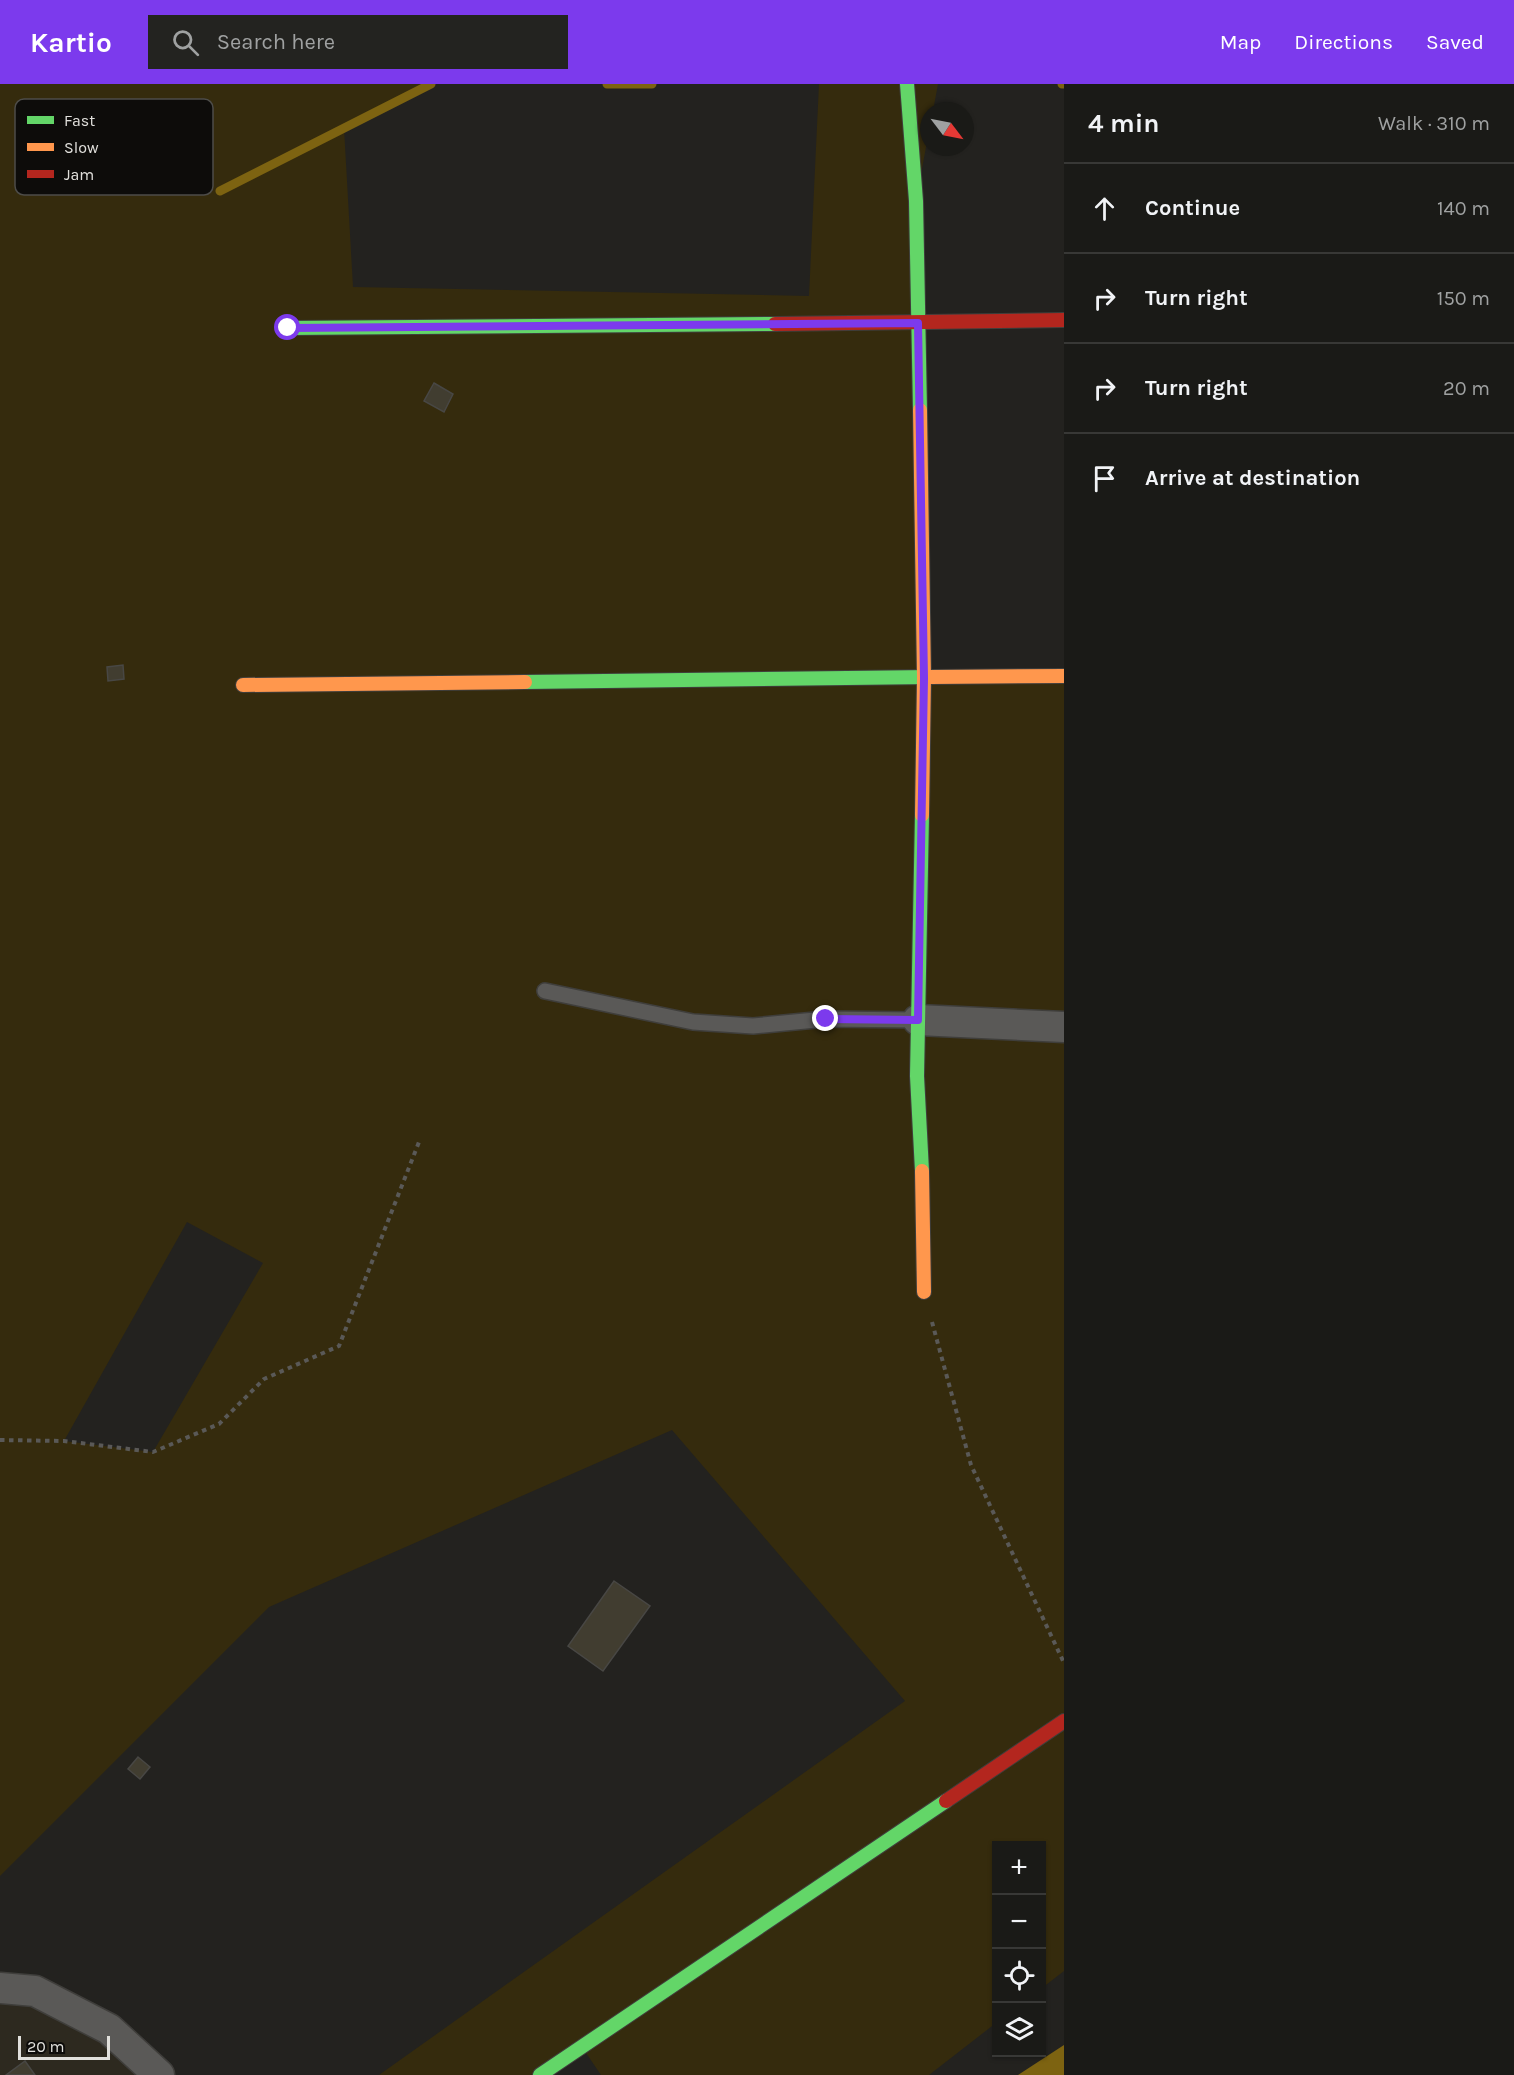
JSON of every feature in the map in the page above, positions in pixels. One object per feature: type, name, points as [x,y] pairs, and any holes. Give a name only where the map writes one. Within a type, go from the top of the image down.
[{"type":"street","points":[[908,89],[916,201],[924,678],[917,1076],[923,1183],[924,1292]]},
{"type":"street","points":[[288,328],[1064,320]]},
{"type":"street","points":[[243,686],[1064,676]]},
{"type":"street","points":[[918,1020],[1064,1027]]},
{"type":"street","points":[[540,2075],[1064,1721]]},
{"type":"street","points":[[0,1988],[35,1992],[110,2030],[159,2075]]},
{"type":"lane","points":[[546,991],[693,1022],[753,1026],[826,1019],[918,1020]]},
{"type":"path","points":[[0,1440],[64,1441],[153,1452],[219,1424],[264,1379],[339,1346],[419,1142]]},
{"type":"path","points":[[924,1292],[971,1465],[1064,1663]]},
{"type":"shaded area","points":[[0,84],[431,84],[344,128],[353,287],[809,296],[819,84],[938,84],[935,102],[920,102],[920,156],[924,156],[916,201],[924,678],[1064,676],[1064,1971],[1046,1985],[1046,1841],[992,1841],[992,2026],[929,2075],[601,2075],[582,2047],[540,2075],[379,2075],[905,1701],[672,1430],[269,1607],[0,1876]],"holes":[[[187,1222],[263,1263],[153,1452],[64,1441]]]},
{"type":"shaded area","points":[[0,1988],[35,1991],[159,2075],[0,2075]]},
{"type":"shaded area","points":[[1064,2045],[1064,2075],[1018,2075],[1046,2057]]},
{"type":"building","points":[[434,383],[453,394],[444,412],[424,401]]},
{"type":"building","points":[[123,665],[124,679],[108,681],[107,667]]},
{"type":"building","points":[[614,1581],[650,1606],[603,1671],[568,1646]]},
{"type":"building","points":[[138,1757],[150,1767],[140,1779],[128,1769]]},
{"type":"building","points":[[25,2061],[35,2075],[6,2075]]},
{"type":"waterway","points":[[220,191],[431,84]]},
{"type":"waterway","points":[[607,84],[652,84]]},
{"type":"traffic: fast","points":[[907,84],[916,201],[920,410]]},
{"type":"traffic: fast","points":[[288,328],[775,324]]},
{"type":"traffic: fast","points":[[525,682],[931,677]]},
{"type":"traffic: fast","points":[[922,815],[917,1076],[922,1171]]},
{"type":"traffic: fast","points":[[540,2075],[946,1801]]},
{"type":"traffic: slow","points":[[920,410],[924,678],[922,815]]},
{"type":"traffic: slow","points":[[931,677],[1064,676]]},
{"type":"traffic: slow","points":[[243,685],[525,682]]},
{"type":"traffic: slow","points":[[922,1171],[924,1292]]},
{"type":"traffic: jam","points":[[775,324],[1064,320]]},
{"type":"traffic: jam","points":[[946,1801],[1064,1721]]},
{"type":"route","points":[[288,328],[918,323],[924,678],[918,1020],[826,1019]]}]
